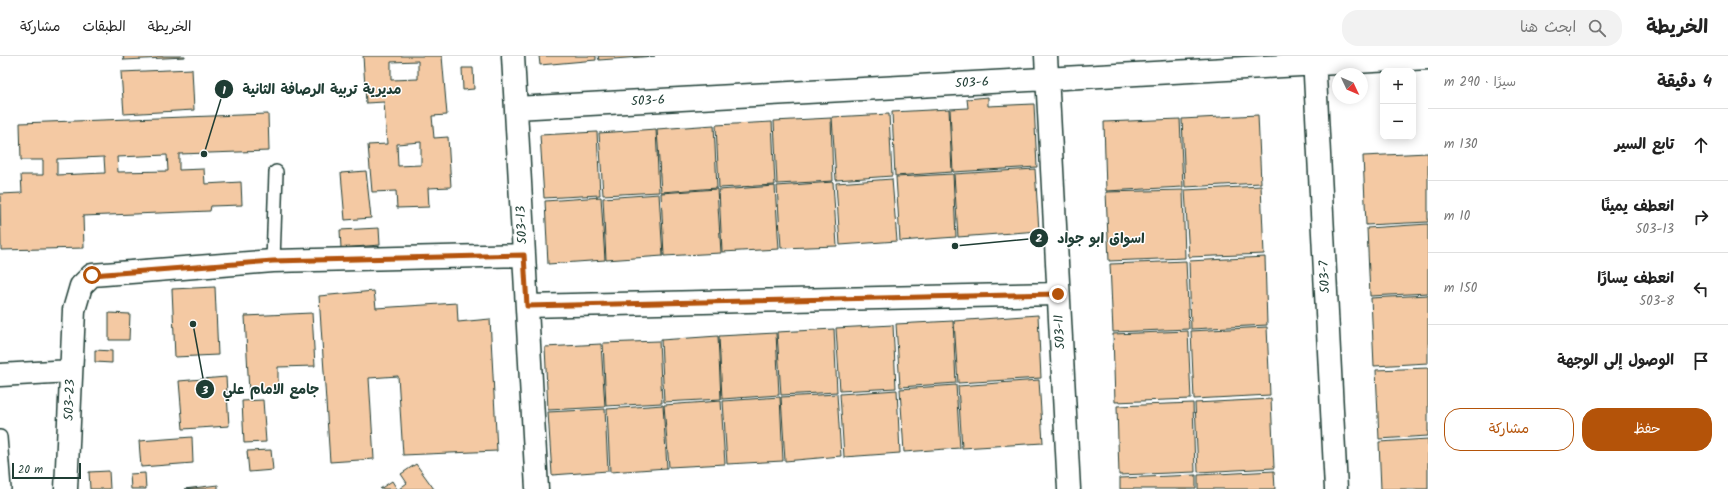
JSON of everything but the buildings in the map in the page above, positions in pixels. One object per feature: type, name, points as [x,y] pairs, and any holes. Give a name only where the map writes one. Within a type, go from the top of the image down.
[{"type":"street","name":"503-13","points":[[513,56],[537,489]]},
{"type":"street","name":"503-11","points":[[1046,56],[1046,79],[1069,489]]},
{"type":"street","name":"503-6","points":[[516,108],[1046,79],[1314,60],[1428,58]]},
{"type":"street","name":"503-7","points":[[1314,60],[1336,489]]},
{"type":"street","name":"503-23","points":[[66,489],[74,310],[81,286],[92,275],[273,261],[524,255]]},
{"type":"street","points":[[527,306],[1058,294]]},
{"type":"street","points":[[0,375],[71,371]]},
{"type":"lane","points":[[273,261],[276,172]]},
{"type":"lane","points":[[0,437],[4,489]]},
{"type":"place","name":"مديرية تربية الرصافة الثانية","points":[[204,154]]},
{"type":"place","name":"اسواق ابو جواد","points":[[955,246]]},
{"type":"place","name":"جامع الامام علي","points":[[193,324]]},
{"type":"route","points":[[92,275],[273,261],[524,255],[527,306],[1058,294]]}]
